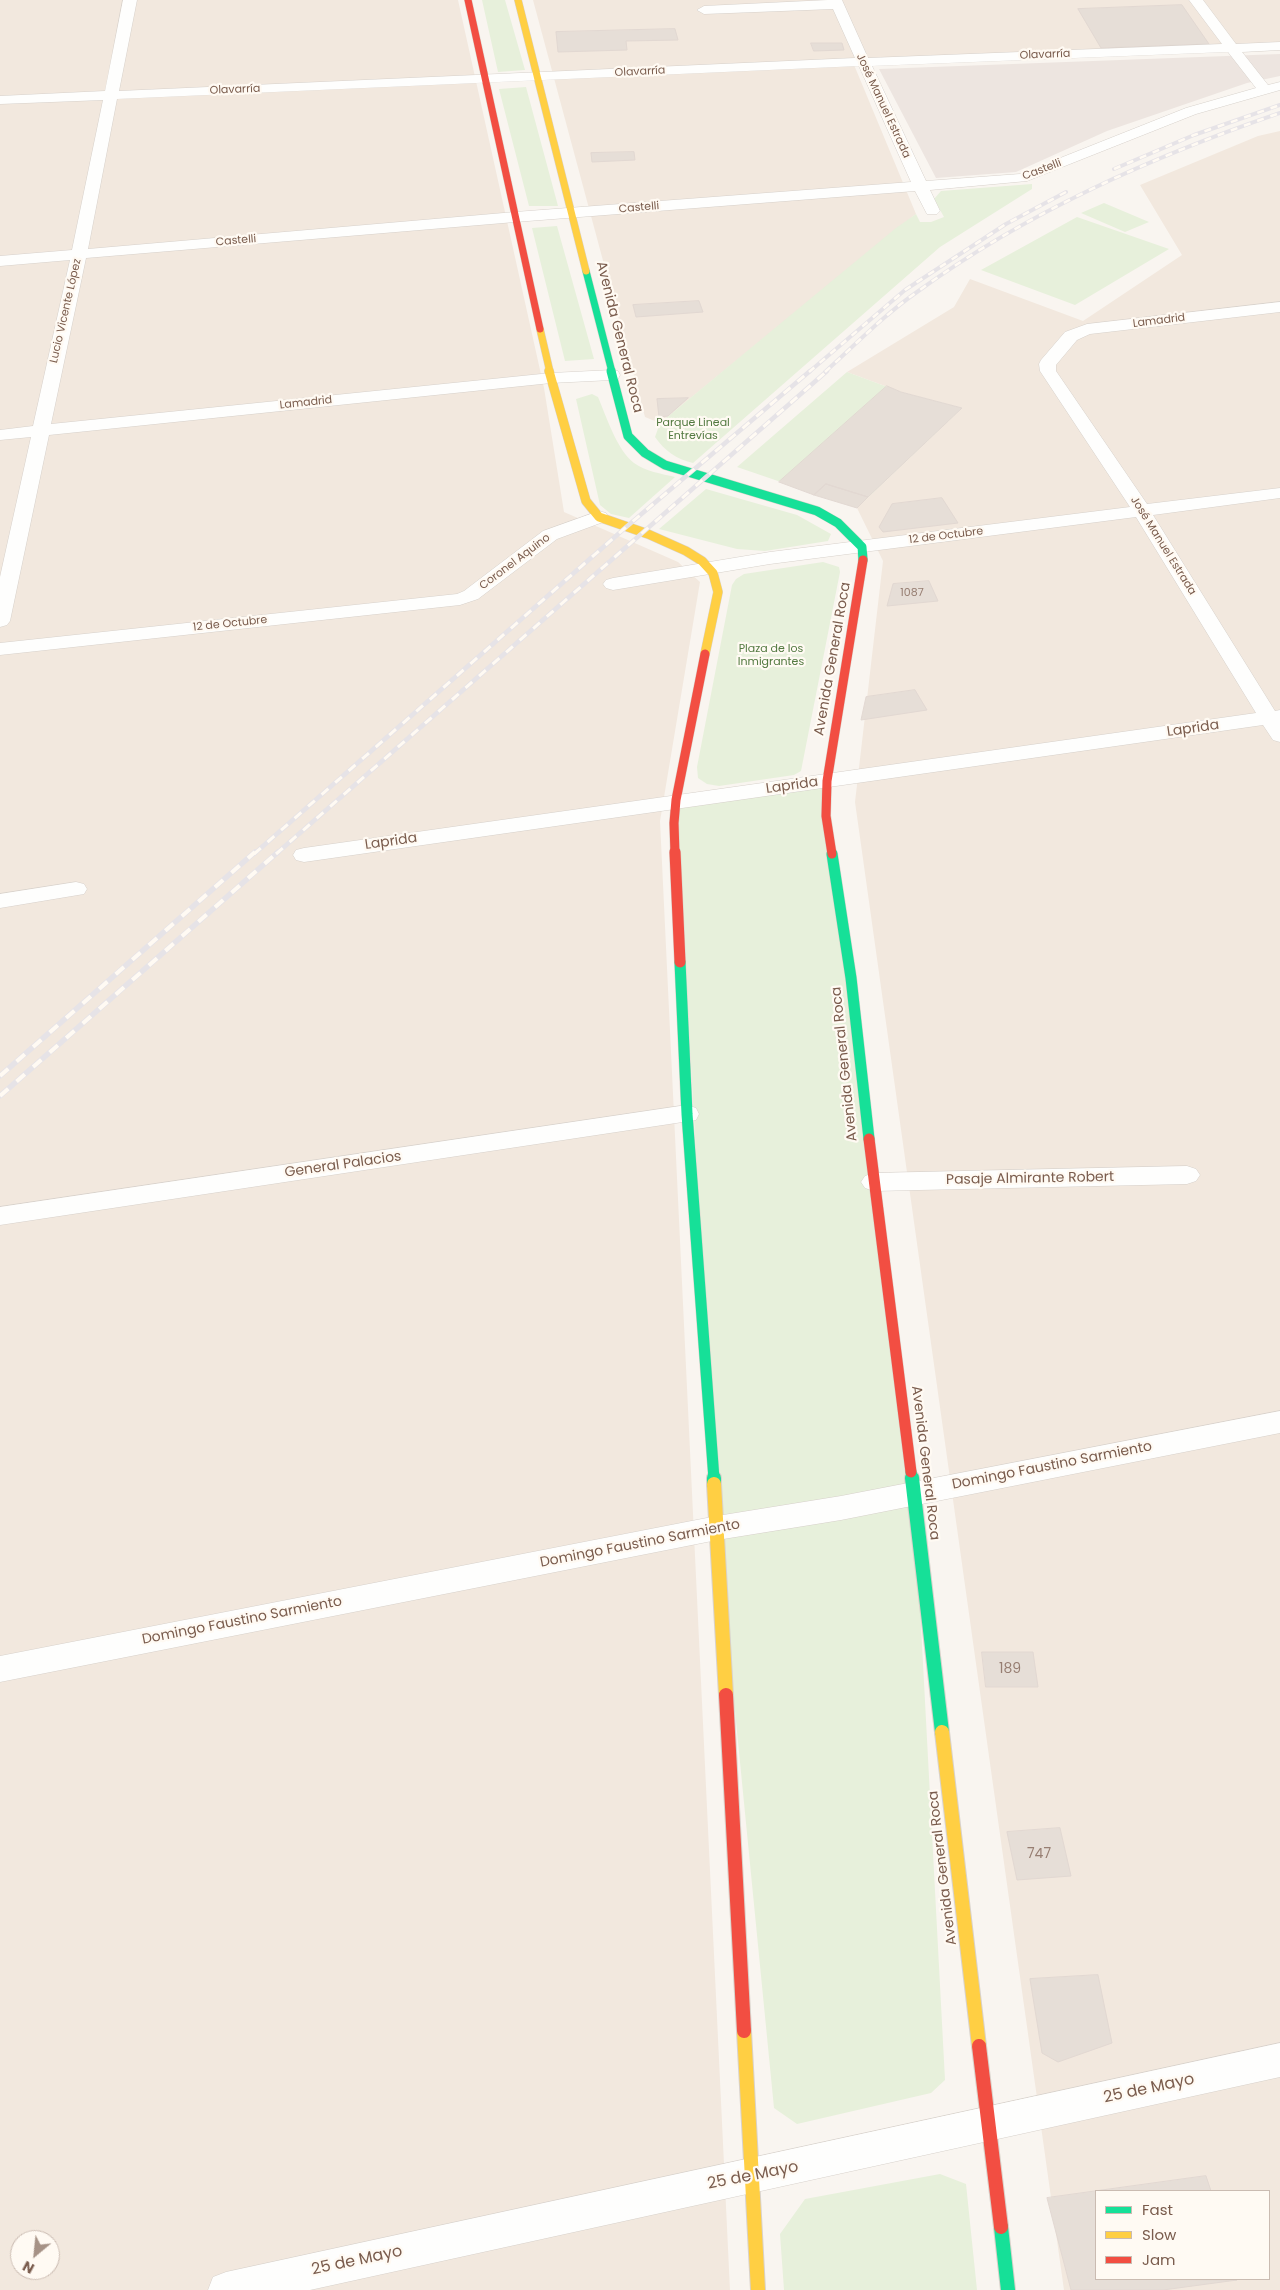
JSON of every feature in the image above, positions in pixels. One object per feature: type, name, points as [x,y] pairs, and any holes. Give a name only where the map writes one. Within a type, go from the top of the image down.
[{"type":"main road","points":[[468,0],[551,378],[586,501],[599,517],[674,545],[698,558],[713,570],[718,578],[676,800],[674,823],[687,1114],[717,1528],[758,2290]]},
{"type":"main road","name":"Avenida General Roca","points":[[518,0],[574,214],[628,436],[638,450],[649,458],[665,465],[817,511],[838,523],[862,547],[864,566],[827,781],[826,816],[851,978],[1008,2290]]},
{"type":"street","name":"Lucio Vicente López","points":[[0,621],[79,254],[130,0]]},
{"type":"street","points":[[1196,0],[1264,90],[1280,86]]},
{"type":"street","points":[[704,10],[837,3]]},
{"type":"street","name":"José Manuel Estrada","points":[[837,3],[862,62],[932,211]]},
{"type":"street","name":"Olavarría","points":[[0,100],[862,62],[1280,46]]},
{"type":"street","name":"Castelli","points":[[0,260],[515,217],[574,214],[1022,178],[1191,112],[1264,90]]},
{"type":"street","name":"Lamadrid","points":[[1050,359],[1071,336],[1087,329],[1280,307]]},
{"type":"street","name":"José Manuel Estrada","points":[[1050,359],[1047,364],[1048,371],[1142,510],[1274,717],[1280,736]]},
{"type":"street","name":"Lamadrid","points":[[0,435],[551,378],[612,375]]},
{"type":"street","name":"12 de Octubre","points":[[613,584],[713,570],[770,558],[1280,493]]},
{"type":"street","name":"Coronel Aquino","points":[[460,599],[470,595],[550,535],[599,517]]},
{"type":"street","name":"12 de Octubre","points":[[0,649],[460,599]]},
{"type":"street","name":"Laprida","points":[[304,855],[676,800],[827,781],[1274,717]]},
{"type":"street","points":[[0,900],[76,889]]},
{"type":"street","name":"General Palacios","points":[[0,1216],[687,1114]]},
{"type":"street","name":"Pasaje Almirante Robert","points":[[874,1182],[1187,1175]]},
{"type":"street","name":"Domingo Faustino Sarmiento","points":[[0,1669],[717,1528],[914,1493],[1280,1422]]},
{"type":"street","name":"25 de Mayo","points":[[226,2290],[1280,2060]]},
{"type":"shaded area","points":[[0,0],[458,0],[544,388],[564,512],[678,562],[700,582],[660,821],[730,2290],[0,2290]]},
{"type":"shaded area","points":[[533,0],[1280,0],[1280,43],[852,60],[916,214],[660,423],[645,417]]},
{"type":"shaded area","points":[[1280,54],[1280,76],[1247,83],[1107,131],[1016,172],[936,178],[879,69]]},
{"type":"shaded area","points":[[1280,131],[1280,2290],[1064,2290],[855,802],[883,561],[857,508],[962,408],[901,392],[847,372],[954,307],[970,279],[1083,321],[1182,255],[1140,185],[1258,136]]},
{"type":"green space","points":[[482,0],[505,0],[525,70],[498,72]]},
{"type":"green space","points":[[526,87],[558,206],[529,206],[499,89]]},
{"type":"green space","name":"Parque Lineal Entrevías","points":[[1032,184],[1032,189],[940,247],[693,463],[671,454],[655,437],[660,423],[896,228],[916,214],[920,222],[931,222],[944,217],[934,199],[941,191]]},
{"type":"green space","points":[[1104,203],[1149,222],[1125,232],[1081,213]]},
{"type":"green space","points":[[1077,217],[1169,249],[1075,305],[981,270]]},
{"type":"green space","points":[[557,226],[594,359],[565,361],[532,228]]},
{"type":"green space","points":[[847,372],[901,392],[962,408],[857,508],[737,467]]},
{"type":"green space","points":[[592,394],[598,397],[622,450],[634,463],[654,472],[675,477],[629,518],[611,514],[600,505],[576,399]]},
{"type":"green space","points":[[706,489],[797,515],[831,534],[828,541],[765,551],[737,549],[659,529]]},
{"type":"green space","name":"Plaza de los Inmigrantes","points":[[823,562],[839,567],[840,572],[801,771],[794,775],[719,786],[707,784],[698,778],[697,767],[732,585],[736,579],[744,574]]},
{"type":"green space","points":[[827,781],[914,1493],[945,2080],[931,2093],[797,2124],[774,2108],[717,1528],[676,800]]},
{"type":"green space","points":[[940,2174],[966,2184],[977,2290],[784,2290],[780,2234],[805,2199]]},
{"type":"building","points":[[1182,5],[1209,44],[1101,48],[1078,9]]},
{"type":"building","points":[[675,29],[678,40],[626,41],[627,50],[558,52],[556,32]]},
{"type":"building","points":[[811,43],[842,43],[844,50],[814,51]]},
{"type":"building","points":[[634,152],[635,160],[592,162],[591,153]]},
{"type":"building","points":[[699,301],[703,312],[636,317],[633,305]]},
{"type":"building","points":[[887,386],[901,392],[962,408],[868,497],[826,484],[814,495],[779,482]]},
{"type":"building","points":[[688,398],[668,416],[659,417],[657,399]]},
{"type":"building","points":[[826,484],[868,497],[857,508],[814,495]]},
{"type":"building","points":[[942,498],[958,523],[883,532],[879,527],[892,504]]},
{"type":"building","points":[[929,581],[938,601],[887,606],[893,584]]},
{"type":"building","points":[[915,690],[927,710],[861,720],[866,697]]},
{"type":"building","points":[[982,1652],[1033,1652],[1038,1687],[986,1687]]},
{"type":"building","points":[[1060,1828],[1071,1876],[1017,1880],[1007,1832]]},
{"type":"building","points":[[1098,1975],[1112,2043],[1058,2062],[1042,2053],[1030,1979]]},
{"type":"building","points":[[1206,2176],[1211,2190],[1105,2190]]},
{"type":"building","points":[[1095,2191],[1095,2280],[1237,2280],[1163,2290],[1071,2290],[1047,2198]]},
{"type":"railway","points":[[1114,169],[1194,135],[1280,105]]},
{"type":"railway","points":[[825,372],[881,320],[905,301],[959,263],[1002,236],[1046,212],[1138,168],[1185,148],[1280,113]]},
{"type":"railway","points":[[809,372],[905,290],[1006,224],[1066,192]]},
{"type":"railway","points":[[254,854],[625,528],[810,371]]},
{"type":"railway","points":[[276,854],[827,371]]},
{"type":"railway","points":[[0,1076],[255,852]]},
{"type":"railway","points":[[0,1096],[278,852]]},
{"type":"traffic: fast","points":[[586,271],[628,436],[632,441],[650,456],[665,465],[817,511],[838,523],[862,547],[863,560]]},
{"type":"traffic: fast","points":[[832,854],[851,978],[869,1139]]},
{"type":"traffic: fast","points":[[680,962],[687,1114],[714,1484]]},
{"type":"traffic: fast","points":[[911,1472],[942,1732]]},
{"type":"traffic: fast","points":[[1001,2227],[1008,2290]]},
{"type":"traffic: slow","points":[[518,0],[586,271]]},
{"type":"traffic: slow","points":[[540,329],[551,378],[586,501],[599,517],[668,542],[702,561],[713,573],[718,586],[718,592],[705,654]]},
{"type":"traffic: slow","points":[[714,1484],[726,1695]]},
{"type":"traffic: slow","points":[[942,1732],[979,2046]]},
{"type":"traffic: slow","points":[[744,2031],[758,2290]]},
{"type":"traffic: jam","points":[[468,0],[540,329]]},
{"type":"traffic: jam","points":[[832,854],[826,816],[827,781],[863,560]]},
{"type":"traffic: jam","points":[[680,962],[674,823],[676,800],[705,654]]},
{"type":"traffic: jam","points":[[869,1139],[911,1472]]},
{"type":"traffic: jam","points":[[726,1695],[744,2031]]},
{"type":"traffic: jam","points":[[979,2046],[1001,2227]]}]
